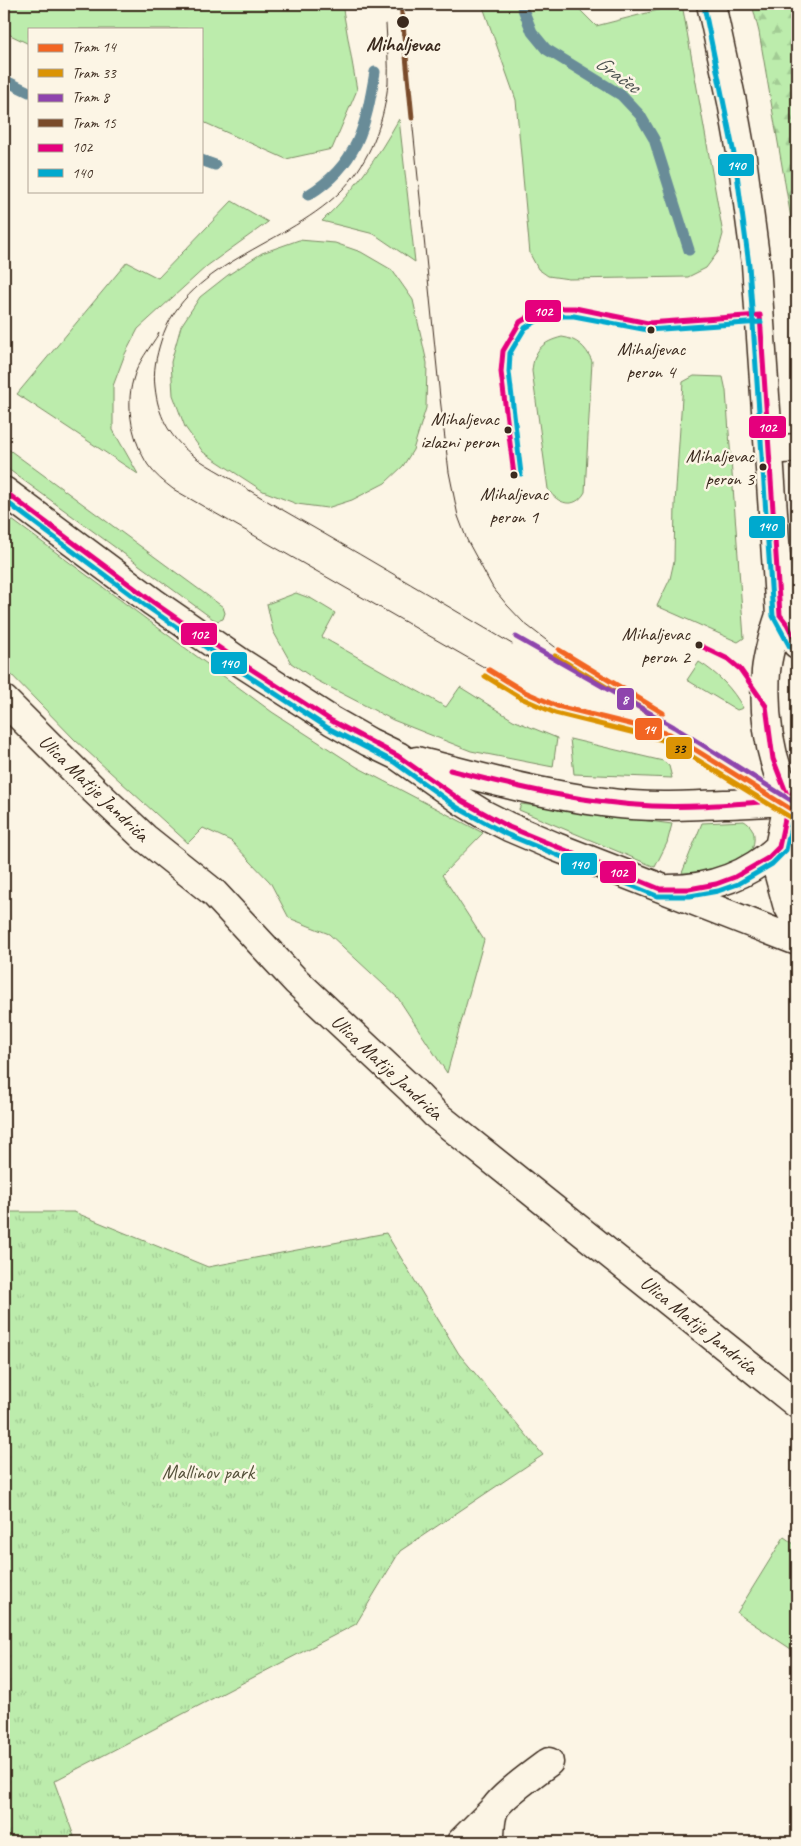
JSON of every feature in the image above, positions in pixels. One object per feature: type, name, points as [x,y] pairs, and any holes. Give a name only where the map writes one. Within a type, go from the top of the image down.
[{"type":"main road","points":[[711,4],[732,102],[747,191],[756,264],[780,615],[766,670],[766,706],[773,759],[779,778],[794,794]]},
{"type":"main road","points":[[769,450],[797,448]]},
{"type":"main road","points":[[4,491],[145,596],[247,667],[332,721],[398,756],[462,802],[509,827],[660,889],[797,941]]},
{"type":"main road","points":[[780,615],[796,640]]},
{"type":"main road","name":"Ulica Matije Jandrića","points":[[4,700],[145,838],[214,893],[296,981],[435,1114],[797,1404]]},
{"type":"main road","points":[[398,756],[499,783],[603,802],[653,806],[686,806],[794,794]]},
{"type":"main road","points":[[794,794],[779,847],[778,871],[787,904],[797,922]]},
{"type":"main road","points":[[660,889],[689,889],[716,884],[754,867],[768,858],[779,847]]},
{"type":"main road","points":[[461,1842],[508,1794],[549,1762]]},
{"type":"main road","points":[[490,1842],[490,1831],[495,1808]]},
{"type":"green space","points":[[4,4],[342,4],[357,90],[332,149],[286,159],[202,121],[202,28],[28,28],[28,44],[4,32]]},
{"type":"green space","points":[[482,4],[574,4],[596,26],[682,4],[723,234],[718,252],[706,268],[688,277],[569,279],[548,276],[538,269],[530,254],[516,100]]},
{"type":"green space","points":[[752,4],[797,4],[797,253],[759,32]]},
{"type":"green space","points":[[399,119],[415,262],[374,234],[322,221],[365,173]]},
{"type":"green space","points":[[232,201],[268,222],[207,266],[138,329],[125,354],[113,386],[113,430],[138,474],[17,394],[127,262],[158,278]]},
{"type":"green space","points":[[299,240],[335,243],[361,252],[392,270],[413,300],[427,363],[426,408],[413,450],[403,466],[385,483],[352,500],[327,508],[297,504],[263,491],[203,452],[185,427],[173,395],[171,362],[181,326],[200,297],[228,275],[262,253]]},
{"type":"green space","points":[[562,337],[580,344],[592,361],[585,492],[581,498],[571,503],[566,503],[556,498],[548,489],[532,371],[537,352],[540,348],[549,341]]},
{"type":"green space","points":[[694,376],[723,377],[726,391],[744,638],[738,642],[657,606],[670,579],[674,561],[675,504],[683,382]]},
{"type":"green space","points":[[4,446],[223,607],[225,613],[223,619],[217,621],[213,619],[4,466]]},
{"type":"green space","points":[[4,514],[272,712],[357,767],[483,833],[442,875],[484,940],[447,1073],[398,998],[329,934],[289,918],[270,882],[231,841],[203,828],[188,843],[75,740],[4,667]]},
{"type":"green space","points":[[296,593],[312,599],[335,613],[322,637],[446,707],[460,687],[513,720],[557,738],[553,767],[471,751],[393,720],[316,680],[291,663],[273,631],[267,604]]},
{"type":"green space","points":[[699,662],[724,682],[743,708],[737,710],[687,680]]},
{"type":"green space","points":[[570,739],[663,761],[669,766],[672,778],[574,774]]},
{"type":"green space","points":[[521,804],[672,824],[667,843],[655,867],[519,810]]},
{"type":"green space","points":[[744,821],[752,828],[754,836],[750,855],[713,872],[682,873],[702,823]]},
{"type":"green space","name":"Mallinov park","points":[[4,1212],[74,1212],[208,1267],[386,1233],[459,1354],[543,1455],[400,1551],[356,1624],[54,1781],[76,1842],[4,1842]]},
{"type":"green space","points":[[784,1537],[797,1546],[797,1653],[737,1613]]},
{"type":"waterway","name":"Gračec","points":[[521,4],[532,32],[546,49],[621,95],[640,115],[654,139],[689,250]]},
{"type":"waterway","points":[[308,195],[338,171],[349,157],[363,126],[375,72]]},
{"type":"waterway","points":[[4,80],[28,92]]},
{"type":"waterway","points":[[202,160],[215,165]]},
{"type":"tram line","name":"15","points":[[401,4],[412,118]]},
{"type":"tram line","points":[[386,24],[388,83],[384,109],[376,135],[365,159],[350,181],[328,203],[302,221],[218,271],[194,290],[174,313],[161,341],[156,358],[154,381],[156,397],[170,432],[183,447],[199,460],[512,644]]},
{"type":"tram line","points":[[412,118],[440,398],[449,472],[458,516],[467,540],[493,588],[524,623],[559,650]]},
{"type":"tram line","points":[[159,333],[137,368],[130,401],[130,413],[138,446],[148,465],[157,475],[173,489],[489,670]]},
{"type":"tram line","name":"8","points":[[516,637],[674,727],[797,804]]},
{"type":"tram line","name":"14","points":[[559,650],[663,713]]},
{"type":"tram line","name":"33","points":[[555,656],[659,719]]},
{"type":"tram line","name":"14","points":[[489,670],[525,692],[557,706],[670,734],[797,813]]},
{"type":"tram line","name":"33","points":[[485,676],[521,698],[555,713],[667,741],[793,819]]},
{"type":"transit line","name":"140","points":[[704,6],[735,159],[749,265],[773,616],[790,647]]},
{"type":"transit line","name":"102","points":[[514,475],[501,372],[503,351],[520,322],[535,313],[556,308],[575,308],[648,323],[760,315],[780,615],[797,644]]},
{"type":"transit line","name":"140","points":[[521,474],[509,372],[510,353],[525,328],[538,320],[557,316],[574,316],[648,330],[761,322]]},
{"type":"transit line","name":"102","points":[[4,491],[153,602],[240,662],[332,721],[398,756],[462,801],[509,827],[660,889],[689,889],[716,884],[735,877],[768,858],[779,847],[789,800],[797,784]]},
{"type":"transit line","name":"140","points":[[4,500],[149,608],[236,668],[328,728],[394,762],[458,808],[506,834],[657,896],[690,896],[718,891],[738,884],[772,864],[786,850],[797,800]]},
{"type":"transit line","name":"102","points":[[699,645],[728,659],[740,669],[766,706],[773,759],[789,800]]},
{"type":"transit line","name":"102","points":[[450,770],[550,793],[601,802],[652,806],[686,806],[789,800]]},
{"type":"place","name":"Mihaljevac","points":[[403,22]]},
{"type":"place","name":"Mihaljevac peron 4","points":[[651,330]]},
{"type":"place","name":"Mihaljevac izlazni peron","points":[[508,430]]},
{"type":"place","name":"Mihaljevac peron 3","points":[[763,467]]},
{"type":"place","name":"Mihaljevac peron 1","points":[[514,475]]},
{"type":"place","name":"Mihaljevac peron 2","points":[[699,645]]}]
